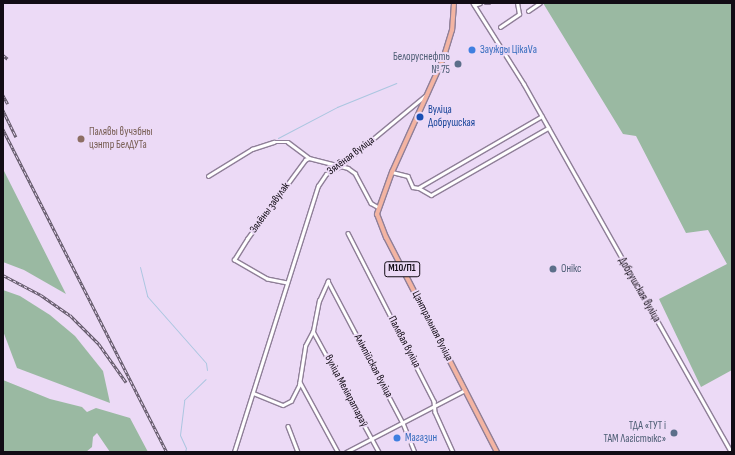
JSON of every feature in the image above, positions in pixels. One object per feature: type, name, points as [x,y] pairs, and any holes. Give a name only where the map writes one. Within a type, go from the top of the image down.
[{"type":"main road","points":[[378,207],[409,132],[428,94],[451,37],[454,3]]},
{"type":"main road","name":"Цэнтральная вуліца","points":[[378,207],[378,220],[386,237],[497,452]]},
{"type":"street","points":[[474,4],[480,3]]},
{"type":"street","points":[[500,27],[519,14],[517,3]]},
{"type":"street","points":[[528,11],[540,3]]},
{"type":"street","name":"Добрушская вуліца","points":[[474,4],[542,116],[731,452]]},
{"type":"street","name":"Зялёная вуліца","points":[[234,452],[318,186],[326,174],[339,167],[428,94]]},
{"type":"street","points":[[418,188],[542,116]]},
{"type":"street","points":[[392,172],[408,176],[413,187],[431,195],[548,128]]},
{"type":"street","points":[[208,176],[252,149],[274,142],[288,142],[309,158],[339,167],[348,168],[356,174],[370,203],[378,207]]},
{"type":"street","name":"Зялёны завулак","points":[[287,283],[267,279],[234,260],[302,163],[309,158]]},
{"type":"street","name":"Палявая вуліца","points":[[348,233],[435,405],[433,407],[453,452]]},
{"type":"street","name":"Алімпійская вуліца","points":[[313,331],[318,301],[328,281],[403,423],[415,452]]},
{"type":"street","points":[[253,394],[283,405],[291,401],[300,382],[305,346],[313,331]]},
{"type":"street","name":"вуліца Меліяратараў","points":[[313,331],[379,452]]},
{"type":"street","points":[[300,382],[338,452]]},
{"type":"street","points":[[346,452],[372,440],[465,390]]},
{"type":"street","points":[[288,426],[298,452]]},
{"type":"green space","points":[[543,3],[732,3],[732,370],[701,387],[659,299],[727,264],[708,230],[686,233],[636,136],[623,134]]},
{"type":"green space","points":[[3,169],[66,294],[24,270],[3,262]]},
{"type":"green space","points":[[3,290],[20,296],[50,315],[75,336],[103,371],[110,403],[17,368],[3,331]]},
{"type":"green space","points":[[3,380],[50,399],[82,407],[87,412],[96,408],[130,418],[148,452],[110,452],[97,433],[93,437],[92,447],[86,452],[3,452]]},
{"type":"waterway","points":[[278,138],[337,107],[396,83]]},
{"type":"waterway","points":[[140,267],[147,296],[206,363],[207,370]]},
{"type":"waterway","points":[[185,452],[186,448],[180,435],[184,400],[206,379]]},
{"type":"railway","points":[[3,55],[8,59]]},
{"type":"railway","points":[[3,95],[8,104]]},
{"type":"railway","points":[[3,110],[16,137]]},
{"type":"railway","points":[[3,129],[167,452]]},
{"type":"railway","points":[[3,275],[41,295],[70,315],[99,344],[126,382]]},
{"type":"place","name":"Заужды ЦікаVа","points":[[472,50]]},
{"type":"place","name":"Белоруснефть № 75","points":[[458,64]]},
{"type":"place","name":"Вуліца Добрушская","points":[[420,117]]},
{"type":"place","name":"Палявы вучэбны цэнтр БелДУТа","points":[[81,139]]},
{"type":"place","name":"Онікс","points":[[553,269]]},
{"type":"place","name":"ТДА «ТУТ і ТАМ Лагістыкс»","points":[[674,433]]},
{"type":"place","name":"Магазин","points":[[397,438]]}]
